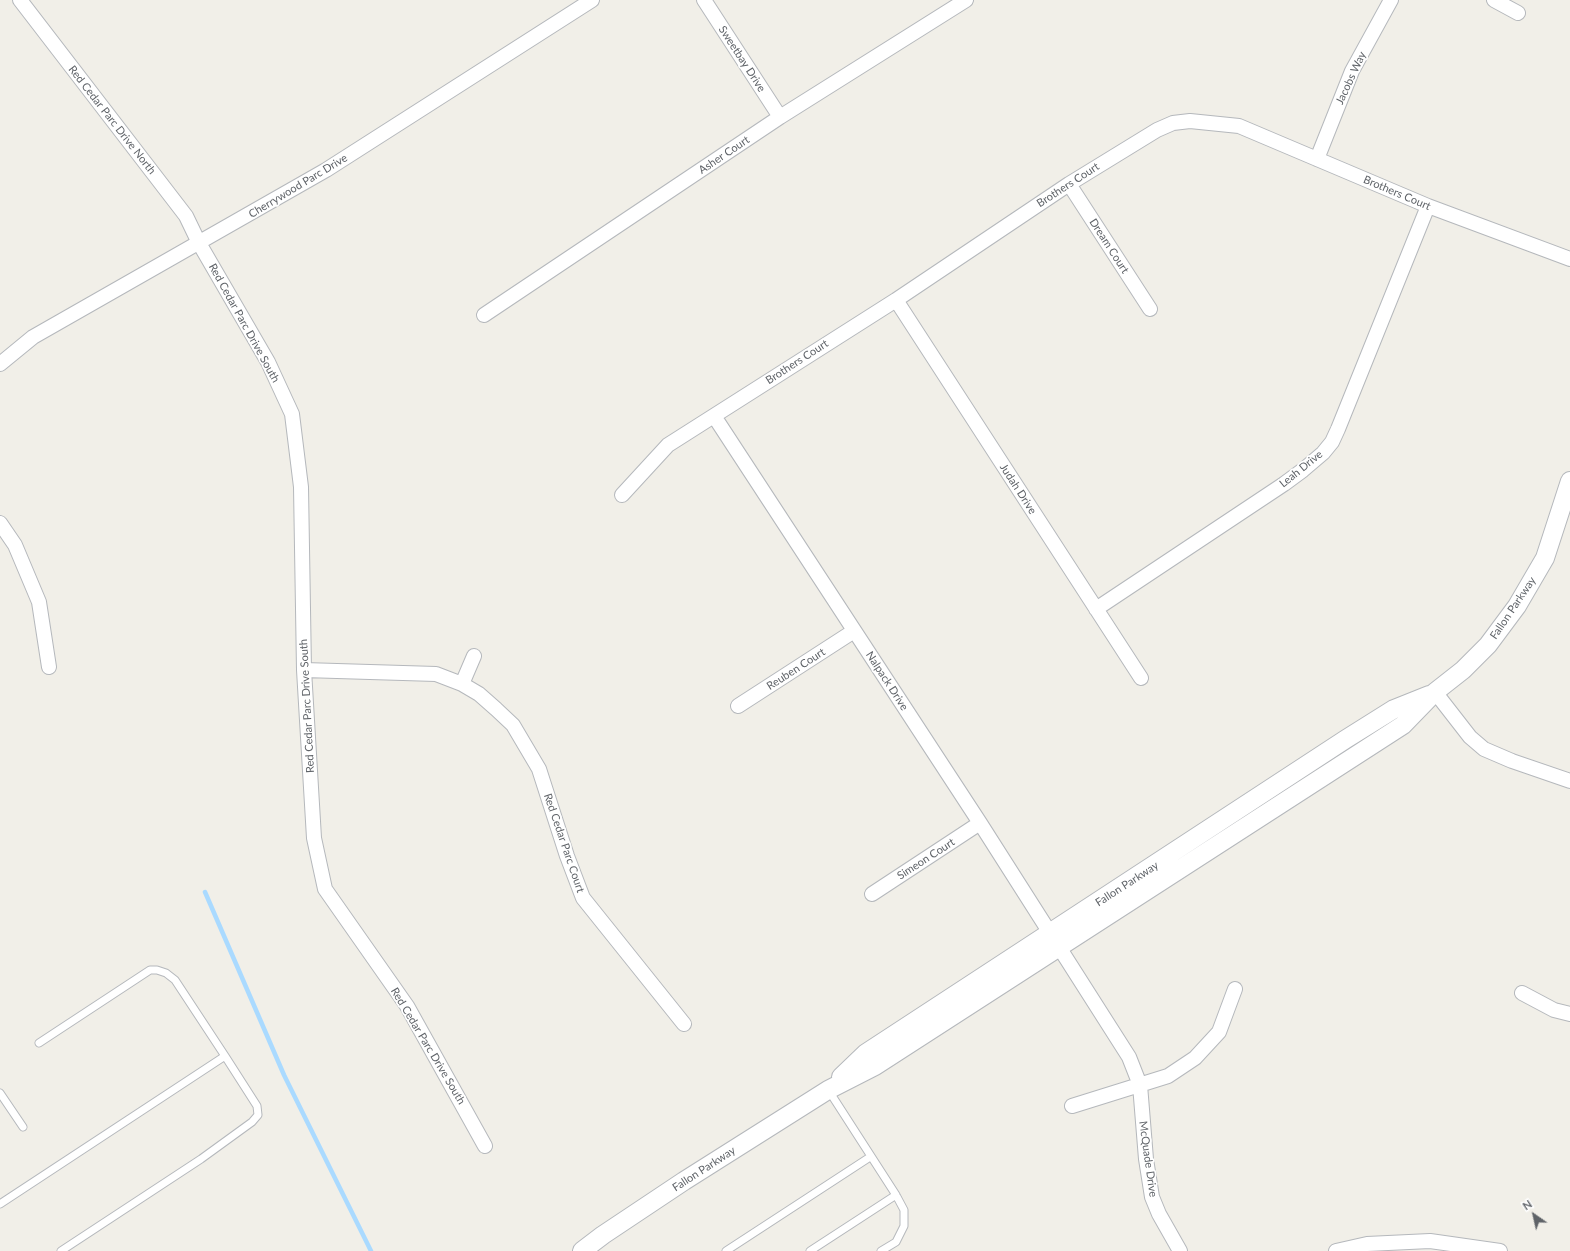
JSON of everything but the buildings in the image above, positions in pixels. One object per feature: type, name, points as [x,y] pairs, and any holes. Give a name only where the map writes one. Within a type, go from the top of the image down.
[{"type":"street","name":"Red Cedar Parc Drive North","points":[[20,0],[186,216],[199,243]]},
{"type":"street","name":"Cherrywood Parc Drive","points":[[0,364],[33,337],[326,170],[592,0]]},
{"type":"street","name":"Sweetbay Drive","points":[[704,0],[780,117]]},
{"type":"street","name":"Asher Court","points":[[484,315],[780,117],[966,0]]},
{"type":"street","name":"Jacobs Way","points":[[1317,158],[1352,71],[1391,0]]},
{"type":"street","points":[[1494,0],[1518,13]]},
{"type":"street","name":"Brothers Court","points":[[622,495],[668,445],[896,300],[1069,184],[1157,130],[1173,123],[1190,120],[1239,126],[1428,206],[1570,259]]},
{"type":"street","name":"Dream Court","points":[[1069,184],[1150,309]]},
{"type":"street","name":"Leah Drive","points":[[1096,609],[1284,484],[1309,466],[1323,453],[1332,442],[1338,429],[1428,206]]},
{"type":"street","name":"Red Cedar Parc Drive South","points":[[199,243],[268,362],[292,414],[301,487],[304,670],[314,838],[325,889],[407,1006],[485,1146]]},
{"type":"street","name":"Judah Drive","points":[[896,300],[1141,678]]},
{"type":"street","name":"Nalpack Drive","points":[[714,416],[1055,940]]},
{"type":"street","name":"Fallon Parkway","points":[[582,1251],[625,1220],[828,1090],[866,1053],[1055,940],[1394,709],[1436,692],[1463,670],[1488,646],[1517,606],[1545,558],[1570,482]]},
{"type":"street","points":[[0,523],[15,546],[39,602],[49,667]]},
{"type":"street","name":"Reuben Court","points":[[738,706],[854,631]]},
{"type":"street","points":[[462,684],[474,656]]},
{"type":"street","name":"Red Cedar Parc Court","points":[[304,670],[436,674],[462,684],[479,694],[513,725],[539,768],[567,856],[583,898],[684,1024]]},
{"type":"street","points":[[1436,692],[1470,737],[1484,750],[1570,781]]},
{"type":"street","name":"Simeon Court","points":[[872,894],[980,823]]},
{"type":"street","name":"McQuade Drive","points":[[1055,940],[1129,1057],[1140,1085],[1146,1159],[1152,1197],[1159,1214],[1180,1251]]},
{"type":"street","points":[[1072,1106],[1168,1076],[1195,1058],[1219,1032],[1235,989]]},
{"type":"street","points":[[1522,993],[1554,1010],[1570,1014]]},
{"type":"street","points":[[1336,1251],[1367,1244],[1430,1242],[1500,1251]]},
{"type":"lane","points":[[38,1043],[150,970],[166,972],[175,980],[225,1056],[257,1106],[258,1115],[252,1122],[201,1159],[61,1251]]},
{"type":"lane","points":[[0,1204],[225,1056]]},
{"type":"lane","points":[[828,1090],[896,1195],[904,1210],[904,1226],[896,1242],[881,1251]]},
{"type":"lane","points":[[0,1093],[23,1127]]},
{"type":"lane","points":[[726,1251],[870,1157]]},
{"type":"lane","points":[[810,1251],[896,1195]]},
{"type":"waterway","points":[[205,892],[284,1075],[371,1251]]}]
